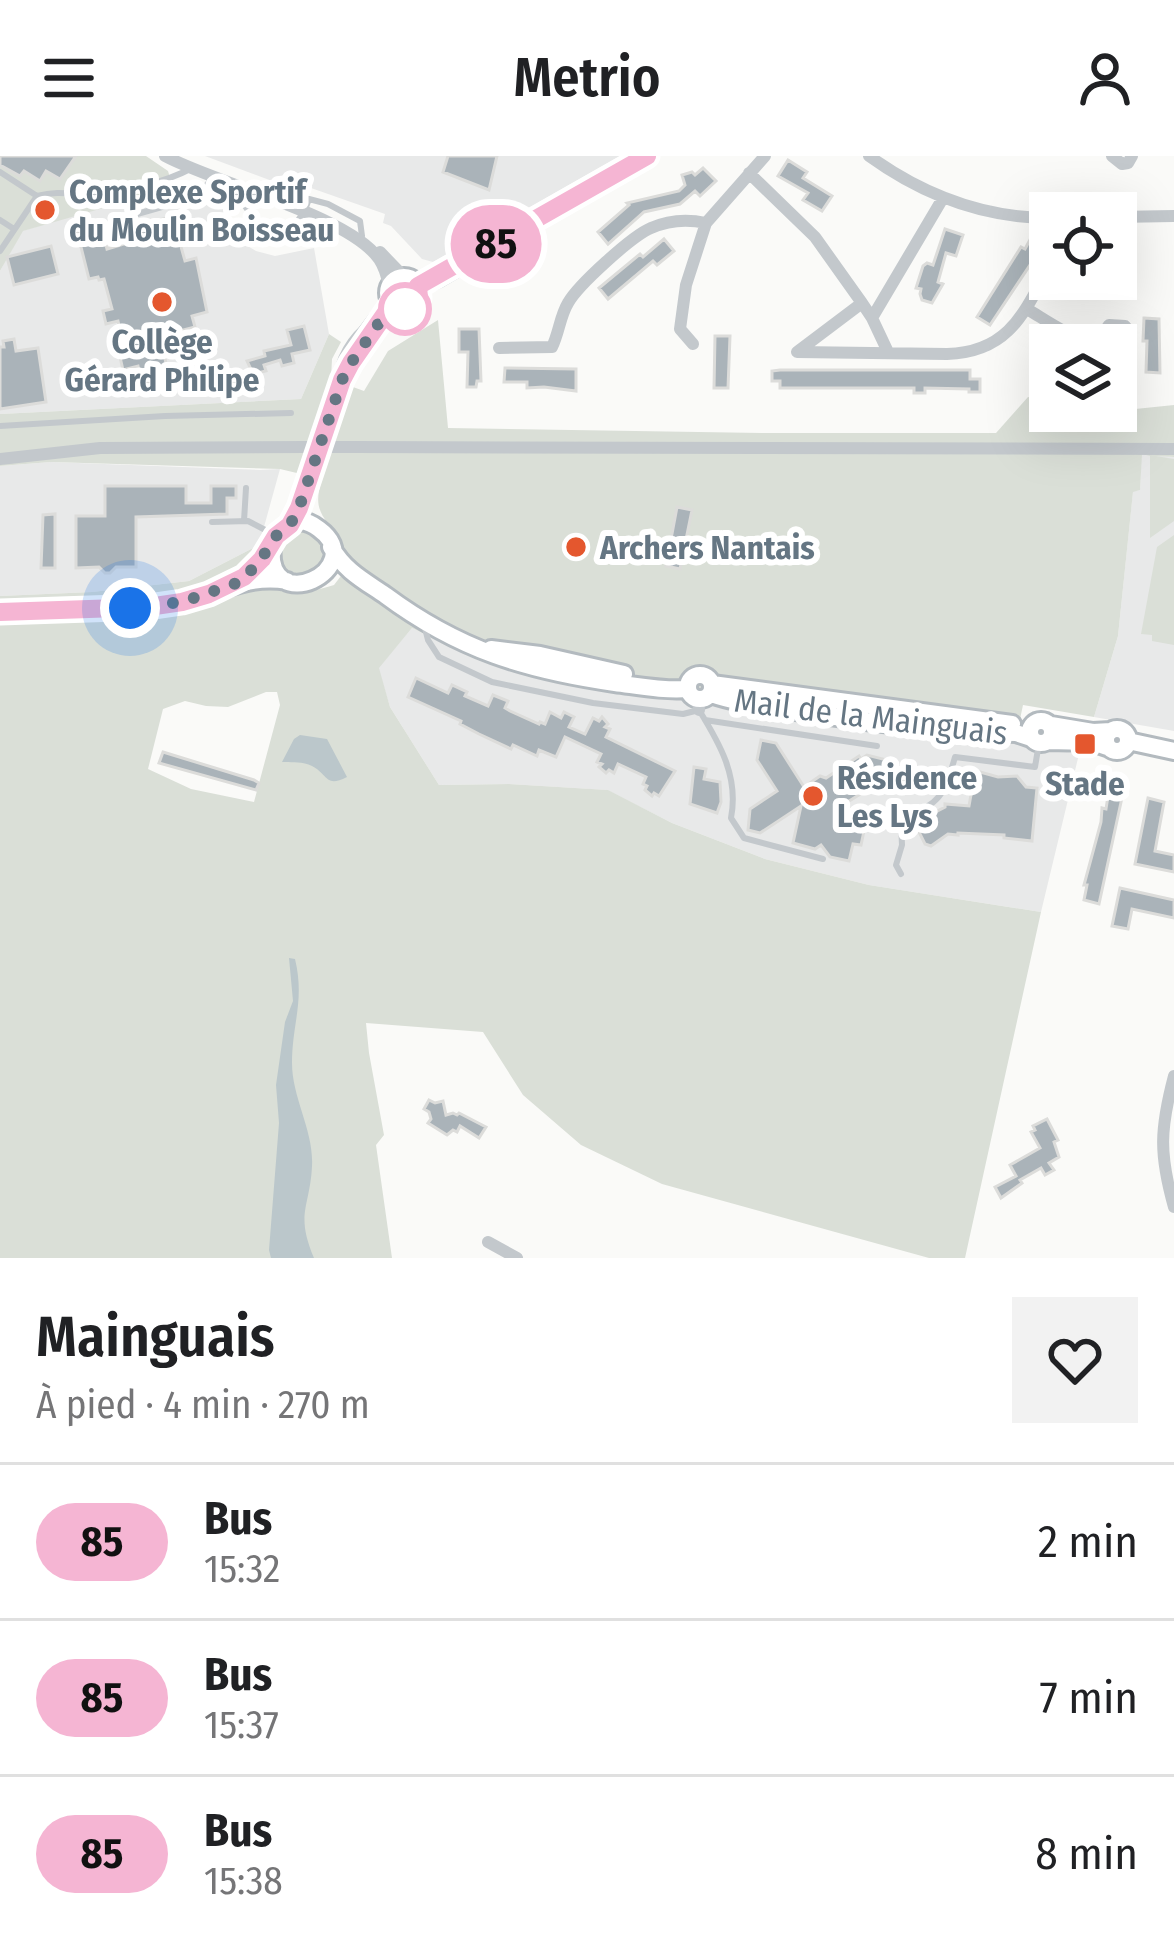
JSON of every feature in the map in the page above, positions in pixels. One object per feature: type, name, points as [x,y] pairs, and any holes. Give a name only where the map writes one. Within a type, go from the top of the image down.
[{"type":"street","points":[[165,156],[190,169],[335,218],[362,236],[401,288]]},
{"type":"street","points":[[177,156],[306,210],[346,232],[369,248],[401,288]]},
{"type":"street","points":[[237,583],[258,564],[299,508],[351,363],[401,288],[646,156]]},
{"type":"street","points":[[693,344],[680,329],[686,285],[706,223],[766,156]]},
{"type":"street","points":[[869,156],[888,162],[944,198],[995,214],[1029,216]]},
{"type":"street","points":[[1112,156],[1122,164],[1132,156]]},
{"type":"street","points":[[749,173],[815,237],[872,318],[888,352]]},
{"type":"street","points":[[872,318],[944,198]]},
{"type":"street","points":[[1137,217],[1174,216]]},
{"type":"street","points":[[499,348],[552,347],[566,306],[580,285],[649,228],[687,219],[706,223]]},
{"type":"street","points":[[862,303],[797,352],[969,353],[1002,338],[1032,300]]},
{"type":"street","points":[[1027,309],[1052,324]]},
{"type":"street","points":[[0,459],[100,448],[1174,448]]},
{"type":"street","points":[[313,473],[313,507],[327,539],[330,566],[317,580]]},
{"type":"street","points":[[279,535],[310,524],[327,539]]},
{"type":"street","points":[[279,535],[273,566],[287,581]]},
{"type":"street","name":"Mail de la Mainguais","points":[[327,539],[342,564],[362,582],[424,623],[508,662],[543,671],[700,697],[1092,742],[1109,739],[1120,751],[1128,741],[1174,751]]},
{"type":"street","points":[[0,612],[168,604],[265,578],[302,584],[338,578],[362,582]]},
{"type":"street","points":[[1174,1076],[1161,1136],[1163,1169],[1174,1207]]},
{"type":"street","points":[[488,1242],[517,1258]]},
{"type":"lane","points":[[0,250],[37,196],[59,190],[98,195],[170,179],[190,169]]},
{"type":"lane","points":[[0,172],[37,196]]},
{"type":"lane","points":[[109,222],[197,197],[213,177]]},
{"type":"lane","points":[[234,185],[262,225],[283,230],[294,226],[306,210]]},
{"type":"lane","points":[[0,220],[14,229]]},
{"type":"lane","points":[[0,426],[290,413]]},
{"type":"lane","points":[[244,521],[246,488]]},
{"type":"lane","points":[[212,522],[244,521],[279,535]]},
{"type":"lane","points":[[424,623],[428,640],[440,657],[491,682],[593,703],[682,714],[700,697]]},
{"type":"lane","points":[[700,697],[877,746]]},
{"type":"lane","points":[[700,697],[730,769],[735,798],[731,818],[744,838],[823,859]]},
{"type":"lane","points":[[901,874],[896,865],[902,821],[946,792],[955,757],[1035,767],[1040,735]]},
{"type":"shaded area","name":"Complexe Sportif du Moulin Boisseau","points":[[0,156],[146,156],[168,171],[173,188],[23,231],[0,271]]},
{"type":"shaded area","points":[[205,156],[620,156],[433,262],[422,259],[383,223],[385,214],[311,188],[299,191]]},
{"type":"shaded area","name":"Collège Gérard Philipe","points":[[190,184],[220,196],[233,230],[256,251],[275,256],[314,248],[329,334],[301,399],[0,414],[0,271],[22,231]]},
{"type":"shaded area","points":[[438,320],[448,428],[996,433],[1028,397],[1029,432],[1137,432],[1137,409],[1174,405],[1174,457],[1156,456],[1174,459],[1174,521],[1150,538],[1150,456],[1142,454],[1140,490],[1133,492],[1118,636],[1094,717],[1023,705],[1015,743],[910,731],[534,673],[480,661],[412,628],[379,668],[390,707],[439,785],[608,790],[672,823],[765,859],[869,885],[1041,912],[965,1258],[929,1258],[662,1184],[581,1145],[523,1095],[483,1032],[366,1023],[384,1135],[376,1145],[392,1258],[0,1258],[0,596],[189,581],[259,545],[268,576],[282,590],[303,592],[334,585],[344,572],[338,543],[319,507],[322,479],[280,469],[51,462],[0,466],[0,414],[301,399],[329,334],[341,342],[332,359],[331,379],[364,391],[388,351]],"holes":[[[266,692],[277,692],[280,705],[254,802],[191,789],[148,769],[163,709],[185,701],[228,707]]]},
{"type":"shaded area","points":[[1141,454],[1174,457],[1174,731],[1094,717],[1118,636]]},
{"type":"shaded area","points":[[51,462],[280,469],[259,545],[189,581],[0,596],[0,466]]},
{"type":"shaded area","points":[[303,529],[318,537],[325,555],[307,579],[283,572],[277,546]]},
{"type":"shaded area","points":[[1174,535],[1174,645],[1141,634],[1157,547]]},
{"type":"shaded area","points":[[412,628],[480,661],[1079,754],[1041,912],[869,885],[765,859],[672,823],[607,790],[439,785],[390,707],[378,668]]},
{"type":"shaded area","points":[[300,735],[327,739],[347,777],[331,781],[309,764],[282,762]]},
{"type":"shaded area","points":[[289,958],[295,959],[298,974],[292,1063],[312,1153],[304,1220],[314,1258],[271,1258],[269,1250],[279,1123],[276,1085],[285,1022],[293,1001]]},
{"type":"building","points":[[0,156],[76,156],[60,179],[46,171],[40,181],[0,165]]},
{"type":"building","points":[[448,156],[497,156],[489,190],[443,172]]},
{"type":"building","points":[[788,160],[807,172],[803,178],[832,196],[822,211],[803,200],[808,193],[778,176]]},
{"type":"building","points":[[703,168],[716,181],[700,196],[695,191],[680,204],[644,212],[608,244],[598,232],[627,203],[679,191],[685,185],[682,175],[695,175]]},
{"type":"building","points":[[167,218],[185,261],[196,258],[207,312],[192,316],[195,327],[183,330],[184,334],[161,340],[169,377],[142,384],[138,366],[123,370],[120,357],[126,355],[118,321],[106,324],[103,311],[112,309],[104,279],[89,279],[76,227],[100,221],[107,249],[124,244],[122,236],[151,229],[150,222]]},
{"type":"building","points":[[945,229],[963,235],[956,256],[946,253],[938,282],[943,284],[932,303],[922,300],[921,289],[916,288],[923,266],[933,265]]},
{"type":"building","points":[[664,239],[674,251],[657,265],[653,261],[608,299],[599,288]]},
{"type":"building","points":[[1029,242],[1029,266],[990,325],[977,317],[1021,247],[1025,249]]},
{"type":"building","points":[[51,246],[58,274],[14,285],[7,257]]},
{"type":"building","points":[[1144,318],[1159,319],[1160,373],[1146,372]]},
{"type":"building","points":[[304,326],[310,350],[292,354],[294,363],[282,366],[280,360],[253,374],[247,361],[291,345],[287,330]]},
{"type":"building","points":[[459,329],[479,329],[481,381],[476,387],[467,387],[468,352],[459,352]]},
{"type":"building","points":[[715,336],[730,336],[728,388],[714,388]]},
{"type":"building","points":[[14,339],[16,351],[38,348],[46,402],[0,409],[0,347],[3,341]]},
{"type":"building","points":[[505,368],[576,369],[576,391],[504,382]]},
{"type":"building","points":[[970,370],[970,379],[980,379],[980,392],[780,388],[780,381],[772,381],[772,371]]},
{"type":"building","points":[[105,486],[186,486],[186,503],[211,503],[211,486],[236,486],[236,498],[227,498],[227,514],[136,517],[136,567],[116,567],[110,573],[99,567],[76,568],[76,516],[105,516]]},
{"type":"building","points":[[677,507],[692,510],[680,569],[666,566]]},
{"type":"building","points":[[55,514],[55,568],[41,568],[43,515]]},
{"type":"building","points":[[416,678],[448,693],[452,685],[488,706],[493,695],[508,701],[505,708],[539,724],[545,724],[550,712],[561,718],[564,712],[574,717],[569,727],[585,734],[593,718],[599,721],[602,717],[610,729],[606,737],[675,771],[659,796],[652,796],[643,784],[646,777],[618,764],[614,773],[606,773],[597,762],[601,754],[565,737],[556,757],[539,750],[537,756],[513,745],[511,749],[408,697]]},
{"type":"building","name":"Résidence Les Lys","points":[[761,740],[776,743],[804,787],[859,756],[887,760],[878,783],[846,803],[864,831],[861,845],[853,844],[849,861],[830,857],[821,845],[815,849],[793,843],[801,806],[760,833],[748,830],[750,809],[777,791],[757,760]]},
{"type":"building","points":[[163,752],[259,783],[256,790],[159,763]]},
{"type":"building","points":[[694,767],[706,769],[704,779],[720,782],[717,813],[690,804]]},
{"type":"building","points":[[980,772],[1017,776],[1026,787],[1037,788],[1032,841],[958,833],[931,846],[925,844],[918,821],[945,804],[969,806],[974,778]]},
{"type":"building","points":[[1109,790],[1123,793],[1099,904],[1084,900],[1084,885]]},
{"type":"building","points":[[1148,798],[1164,802],[1155,851],[1174,855],[1174,872],[1135,864]]},
{"type":"building","points":[[1120,888],[1174,900],[1174,918],[1132,909],[1128,929],[1112,926]]},
{"type":"building","points":[[429,1100],[443,1101],[446,1115],[459,1113],[486,1127],[479,1138],[460,1126],[447,1135],[428,1123],[429,1112],[424,1109]]},
{"type":"building","points":[[1047,1119],[1058,1140],[1054,1142],[1059,1157],[1049,1163],[1054,1170],[1045,1175],[1041,1168],[1001,1198],[995,1187],[1016,1176],[1010,1165],[1040,1148],[1031,1132]]},
{"type":"bus line","name":"85","points":[[0,612],[168,604],[237,583],[290,525],[313,473],[342,380],[392,304],[407,309],[419,298],[418,286],[647,156]]},
{"type":"place","name":"Complexe Sportif du Moulin Boisseau","points":[[45,210]]},
{"type":"place","name":"Collège Gérard Philipe","points":[[162,302]]},
{"type":"place","name":"Archers Nantais","points":[[576,547]]},
{"type":"place","name":"Stade","points":[[1085,744]]},
{"type":"place","name":"Résidence Les Lys","points":[[813,796]]},
{"type":"route","points":[[130,608],[209,594],[237,583],[258,564],[299,508],[351,363],[392,304],[405,309]]}]
